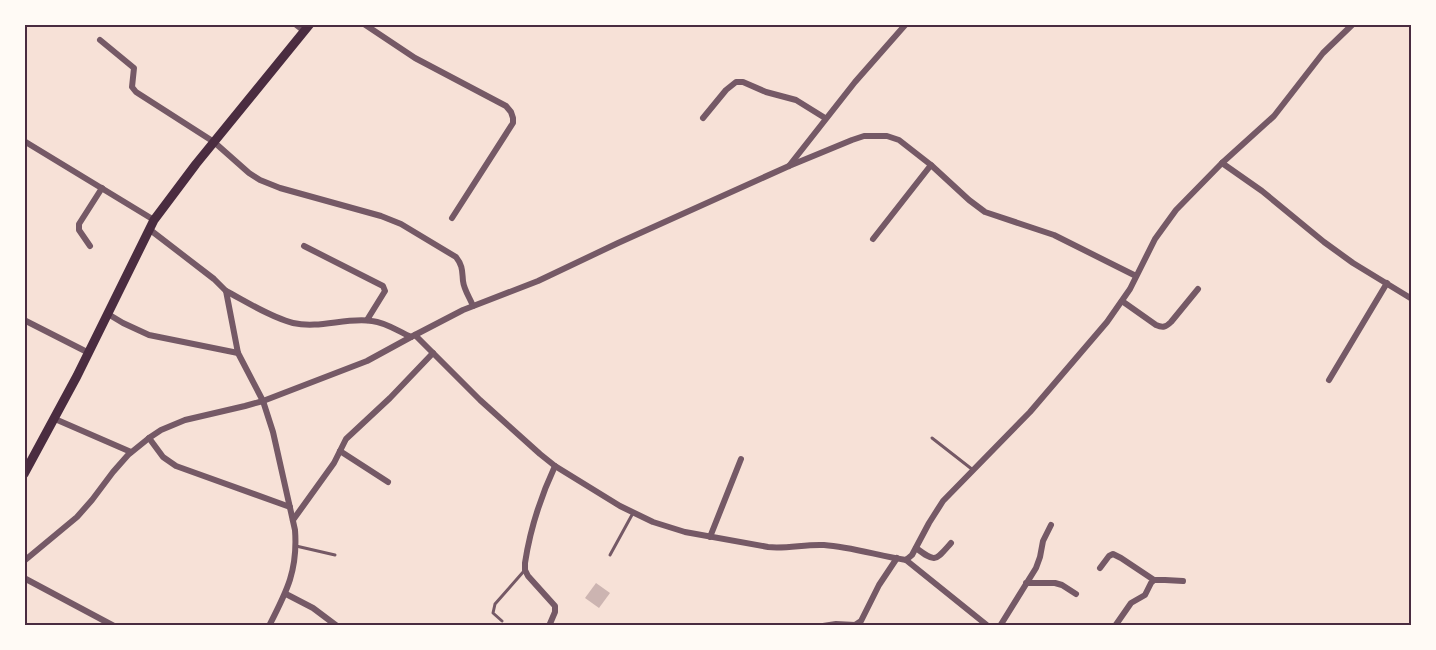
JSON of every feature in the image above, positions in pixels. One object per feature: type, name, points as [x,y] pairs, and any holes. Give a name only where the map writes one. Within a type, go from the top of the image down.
[{"type":"main road","points":[[24,474],[89,353],[152,224],[214,142],[307,28]]},
{"type":"street","points":[[295,24],[307,28]]},
{"type":"street","points":[[364,24],[407,53],[506,106],[511,112],[513,118],[511,127],[452,218]]},
{"type":"street","points":[[789,166],[825,118],[906,24]]},
{"type":"street","points":[[906,560],[912,555],[936,511],[951,493],[1030,412],[1107,322],[1122,301],[1155,239],[1176,210],[1222,163],[1274,116],[1310,69],[1353,24]]},
{"type":"street","points":[[100,40],[134,68],[132,87],[136,92],[214,142],[249,173],[270,185],[392,220],[408,227],[456,257],[461,263],[463,283],[473,306]]},
{"type":"street","points":[[703,118],[726,90],[736,82],[743,82],[796,100],[825,118]]},
{"type":"street","points":[[24,561],[76,517],[131,452],[166,428],[185,420],[263,401],[367,361],[473,306],[538,281],[789,166],[864,136],[887,136],[899,140],[985,212],[1054,235],[1136,276]]},
{"type":"street","points":[[24,141],[102,188],[152,224],[226,291],[280,319],[293,323],[317,325],[376,321],[413,336],[540,454],[555,466],[633,513],[667,527],[710,537],[780,548],[830,546],[906,560],[988,626]]},
{"type":"street","points":[[1222,163],[1262,191],[1353,263],[1412,298]]},
{"type":"street","points":[[873,238],[931,165]]},
{"type":"street","points":[[90,246],[79,230],[79,224],[102,188]]},
{"type":"street","points":[[304,246],[383,286],[385,291],[383,296],[367,320]]},
{"type":"street","points":[[1329,380],[1387,283]]},
{"type":"street","points":[[1122,301],[1156,325],[1166,327],[1198,289]]},
{"type":"street","points":[[226,291],[238,353],[263,401],[273,432],[296,530],[295,562],[285,594],[269,626]]},
{"type":"street","points":[[108,314],[149,335],[238,353]]},
{"type":"street","points":[[24,320],[89,353]]},
{"type":"street","points":[[293,520],[334,464],[350,434],[379,409],[433,353]]},
{"type":"street","points":[[55,419],[131,452]]},
{"type":"street","points":[[149,438],[163,457],[176,465],[290,507]]},
{"type":"street","points":[[340,451],[388,482]]},
{"type":"street","points":[[710,537],[741,459]]},
{"type":"street","points":[[549,626],[555,606],[525,570],[526,553],[555,466]]},
{"type":"street","points":[[1000,626],[1036,568],[1043,541],[1051,525]]},
{"type":"street","points":[[916,548],[931,559],[935,559],[951,543]]},
{"type":"street","points":[[1100,568],[1109,556],[1113,555],[1154,580],[1183,581]]},
{"type":"street","points":[[823,626],[864,624],[879,585],[897,558]]},
{"type":"street","points":[[24,578],[114,626]]},
{"type":"street","points":[[1115,626],[1131,603],[1145,595],[1154,580]]},
{"type":"street","points":[[1026,583],[1055,583],[1076,594]]},
{"type":"street","points":[[285,594],[313,608],[337,626]]},
{"type":"lane","points":[[932,438],[973,470]]},
{"type":"lane","points":[[610,555],[633,513]]},
{"type":"lane","points":[[296,546],[335,555]]},
{"type":"lane","points":[[502,621],[493,613],[493,608],[525,570]]},
{"type":"building","points":[[596,583],[610,593],[599,608],[585,598]]}]
